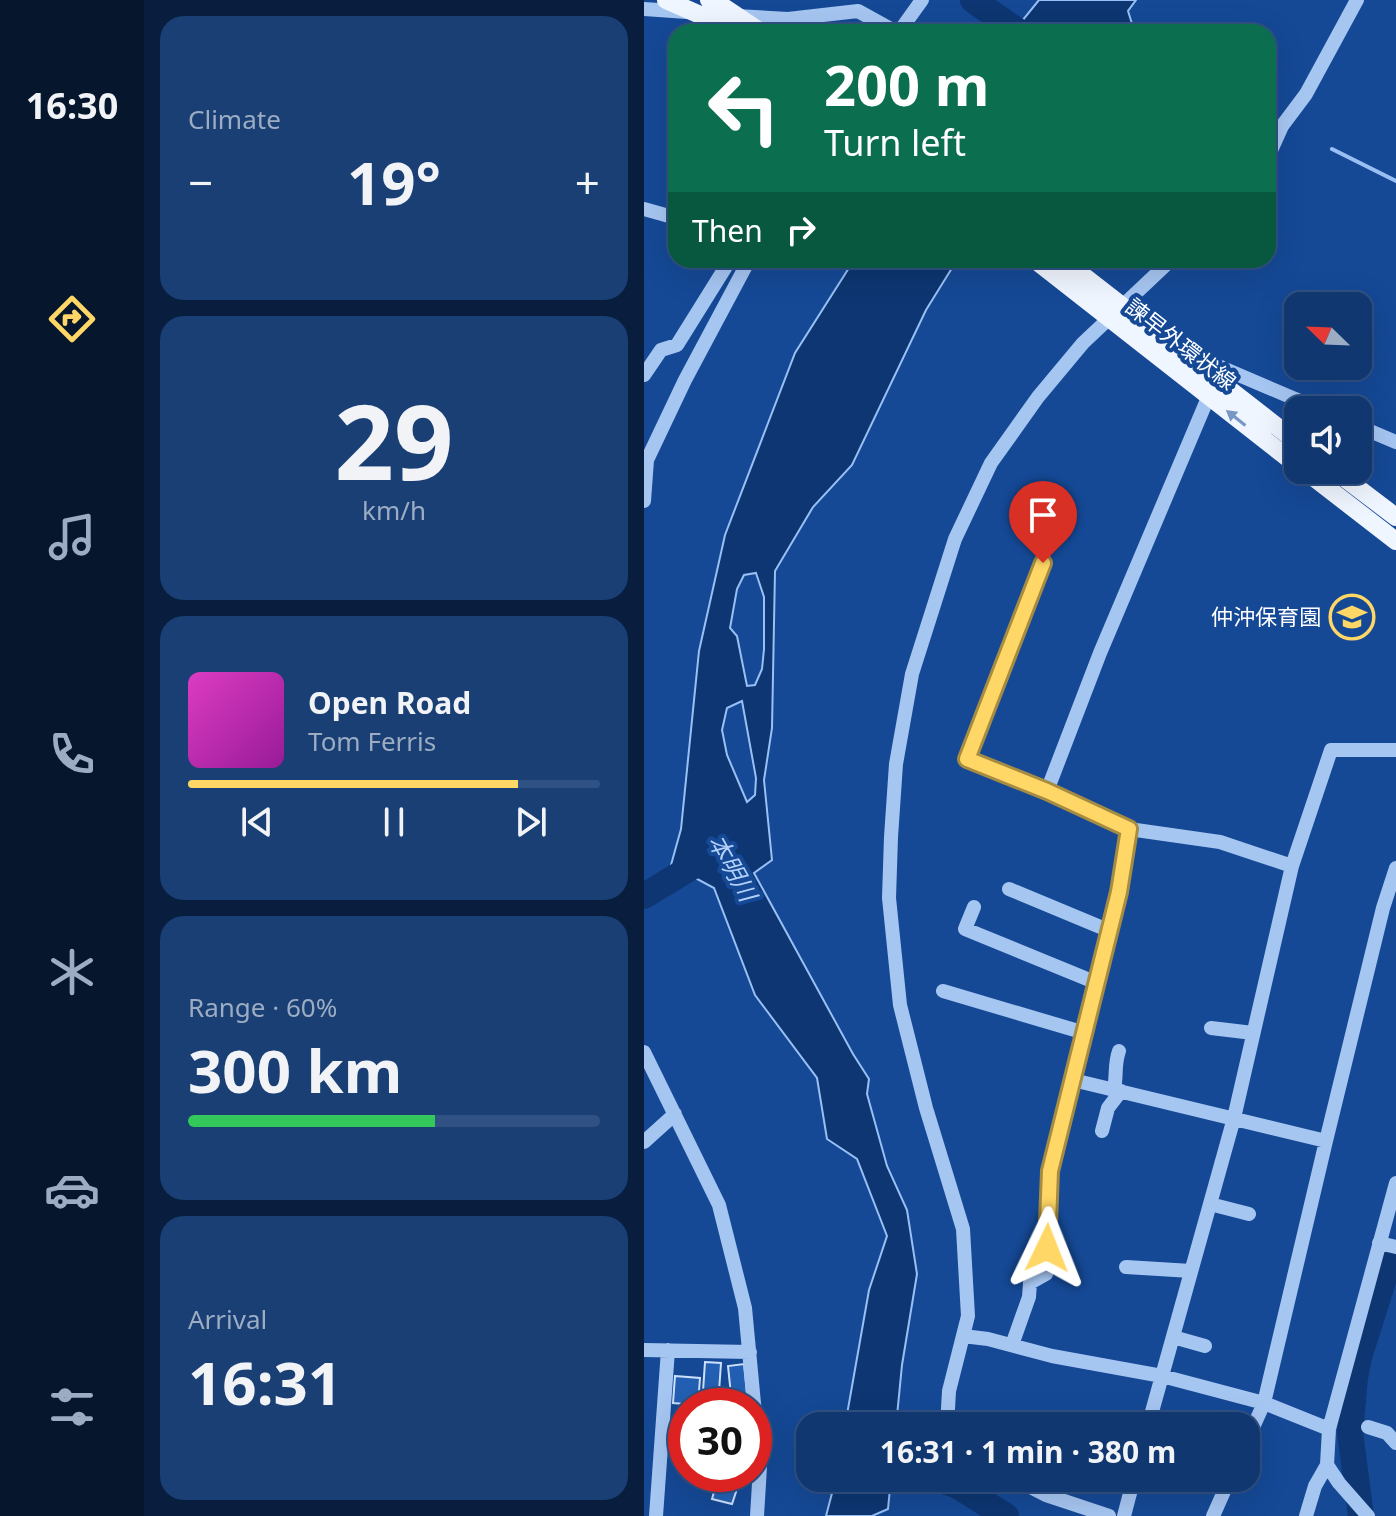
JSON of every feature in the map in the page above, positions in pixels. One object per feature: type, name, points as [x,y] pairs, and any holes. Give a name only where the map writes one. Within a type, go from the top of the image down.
[{"type":"main road","points":[[666,0],[718,24]]},
{"type":"main road","points":[[709,0],[749,24]]},
{"type":"main road","name":"諫早外環状線","points":[[1045,268],[1284,455]]},
{"type":"main road","name":"諫早外環状線","points":[[1073,268],[1284,432]]},
{"type":"main road","points":[[1322,484],[1396,541]]},
{"type":"main road","points":[[1353,484],[1396,517]]},
{"type":"street","points":[[904,24],[922,0]]},
{"type":"street","points":[[1276,139],[1306,94],[1357,0]]},
{"type":"street","points":[[644,9],[788,19],[858,11],[891,24]]},
{"type":"street","points":[[644,209],[668,216]]},
{"type":"street","points":[[644,375],[661,350],[677,345],[725,268]]},
{"type":"street","points":[[644,501],[646,458],[745,268]]},
{"type":"street","points":[[948,1412],[949,1391],[968,1316],[963,1229],[926,1108],[900,1005],[889,898],[896,764],[912,674],[955,539],[991,463],[1038,397],[1083,343],[1163,268]]},
{"type":"street","points":[[1169,345],[1288,396]]},
{"type":"street","points":[[1047,791],[1100,653],[1221,367]]},
{"type":"street","points":[[1372,432],[1396,442]]},
{"type":"street","points":[[1043,563],[967,759],[1129,829],[1220,842],[1292,866]]},
{"type":"street","points":[[1152,1412],[1234,1118],[1292,866],[1331,750],[1396,750]]},
{"type":"street","points":[[1012,1345],[1029,1297],[1030,1283],[1046,1274],[1050,1171],[1110,931],[1129,829]]},
{"type":"street","points":[[1260,1412],[1326,1141],[1390,909],[1396,868]]},
{"type":"street","points":[[1009,889],[1110,931]]},
{"type":"street","points":[[974,907],[965,929],[1097,983]]},
{"type":"street","points":[[943,991],[1085,1033]]},
{"type":"street","points":[[1211,1028],[1253,1033]]},
{"type":"street","points":[[1102,1131],[1108,1108],[1118,1090],[1114,1063],[1119,1051]]},
{"type":"street","points":[[644,1052],[719,1205],[745,1308],[760,1467],[757,1516]]},
{"type":"street","points":[[1073,1080],[1118,1090],[1171,1095],[1234,1118],[1326,1141]]},
{"type":"street","points":[[644,1142],[675,1114]]},
{"type":"street","points":[[1306,1516],[1315,1486],[1327,1465],[1329,1429],[1396,1183]]},
{"type":"street","points":[[1210,1204],[1249,1214]]},
{"type":"street","points":[[1379,1243],[1396,1247]]},
{"type":"street","points":[[1126,1267],[1191,1271]]},
{"type":"street","points":[[963,1336],[1162,1376],[1264,1403],[1329,1429]]},
{"type":"street","points":[[1173,1337],[1205,1346]]},
{"type":"street","points":[[644,1350],[750,1352]]},
{"type":"street","points":[[656,1516],[668,1350]]},
{"type":"street","points":[[1368,1427],[1387,1433],[1396,1443]]},
{"type":"street","points":[[1327,1465],[1368,1516]]},
{"type":"street","points":[[1040,1492],[1109,1516]]},
{"type":"street","points":[[1124,1516],[1130,1492]]},
{"type":"street","points":[[1213,1516],[1224,1492]]},
{"type":"water","points":[[1039,0],[1136,0],[1128,11],[1132,24],[1020,24]]},
{"type":"water","name":"本明川","points":[[849,268],[952,268],[926,310],[852,465],[813,507],[775,571],[772,728],[764,780],[772,860],[754,873],[869,1079],[867,1094],[887,1166],[907,1210],[917,1274],[897,1412],[847,1412],[869,1290],[887,1236],[857,1159],[827,1139],[817,1078],[755,995],[714,888],[671,865],[681,829],[699,651],[725,535],[795,353]],"holes":[[[756,573],[764,597],[762,669],[755,685],[747,686],[737,636],[730,628],[737,589],[744,575]],[[742,701],[756,778],[755,795],[747,802],[727,755],[722,730],[727,708]]]},
{"type":"water","points":[[832,1492],[890,1492],[888,1509],[872,1516],[826,1516]]},
{"type":"building","points":[[705,1362],[721,1363],[719,1388],[703,1388]]},
{"type":"building","points":[[744,1364],[746,1388],[730,1388],[728,1366]]},
{"type":"building","points":[[675,1376],[700,1378],[699,1388],[674,1388]]},
{"type":"building","points":[[714,1492],[736,1492],[732,1504],[712,1499]]},
{"type":"waterway","points":[[973,0],[1008,24]]},
{"type":"waterway","points":[[1332,149],[1396,181]]},
{"type":"waterway","name":"本明川","points":[[644,896],[715,853]]},
{"type":"waterway","points":[[1361,1516],[1350,1432],[1355,1378],[1390,1259]]},
{"type":"waterway","points":[[967,1492],[1006,1516]]},
{"type":"place","name":"仲沖保育園","points":[[1352,617]]},
{"type":"route","points":[[1043,563],[967,759],[1129,829],[1119,892],[1050,1171],[1047,1248]]}]
